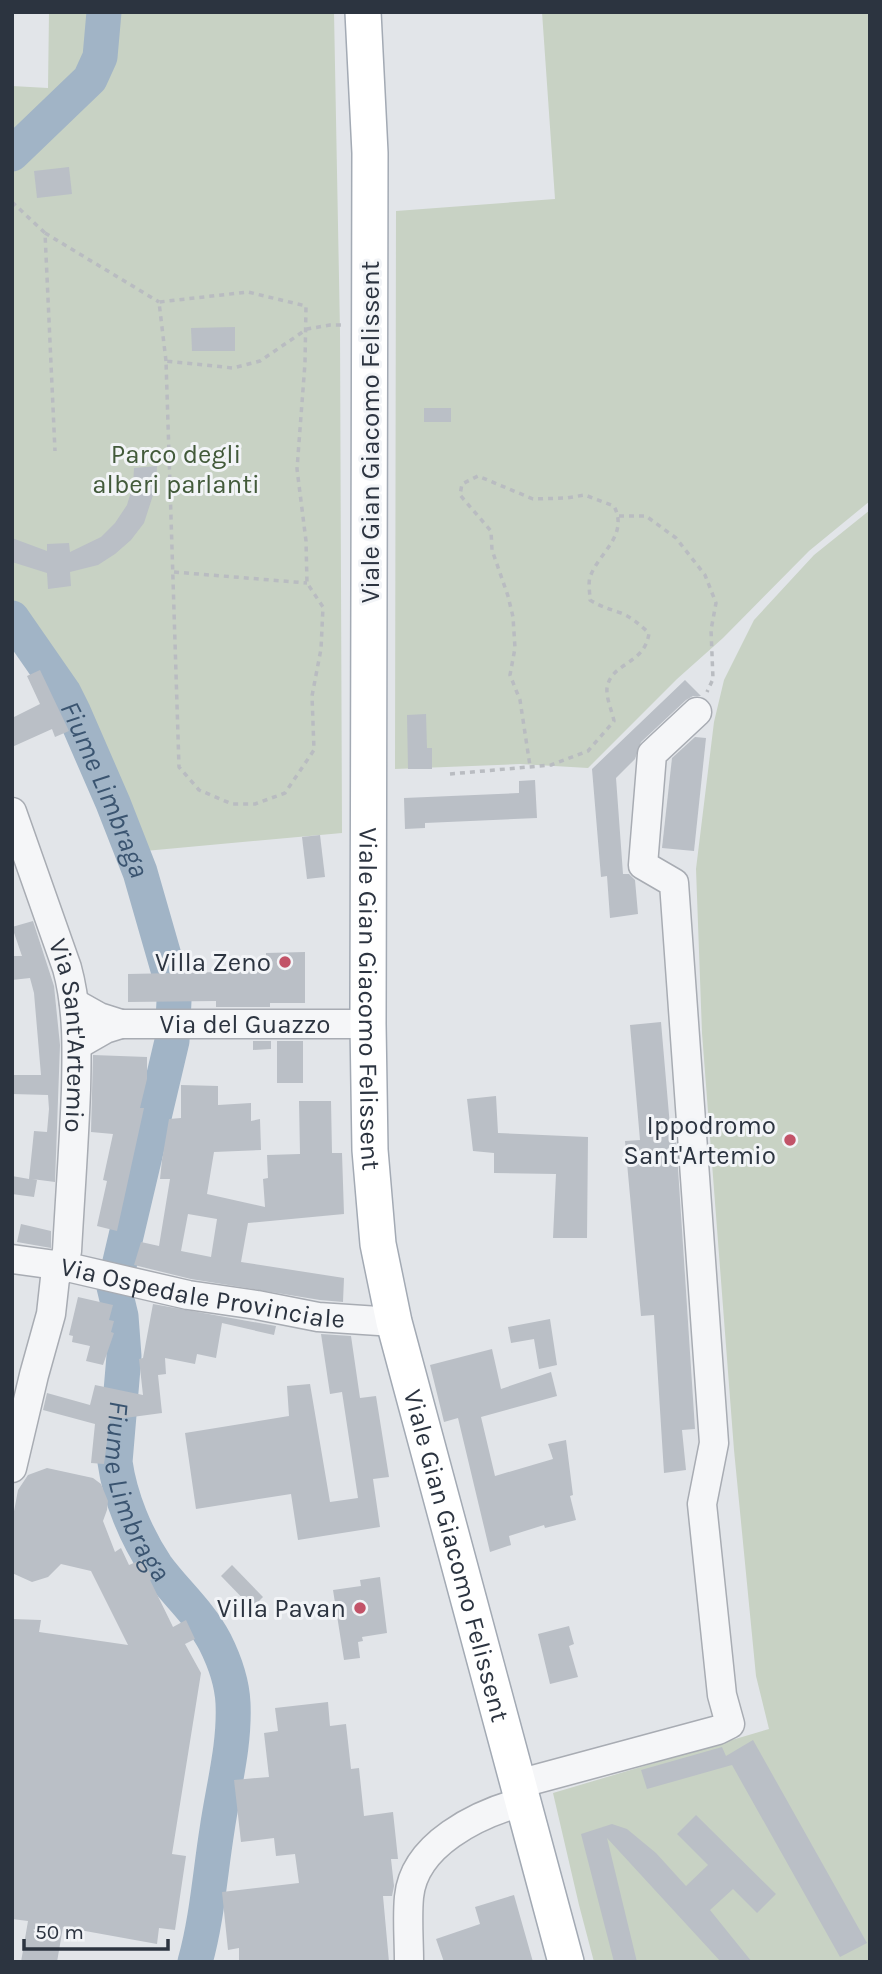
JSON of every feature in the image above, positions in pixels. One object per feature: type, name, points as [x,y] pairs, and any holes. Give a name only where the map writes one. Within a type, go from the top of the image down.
[{"type":"main road","name":"Viale Gian Giacomo Felissent","points":[[363,12],[370,166],[368,1024],[373,1203],[378,1244],[394,1322],[566,1962]]},
{"type":"street","points":[[409,1962],[409,1894],[418,1868],[435,1847],[470,1821],[500,1808],[520,1793],[730,1724],[722,1695],[702,1504],[714,1443],[674,883],[643,865],[652,754],[697,712]]},
{"type":"street","name":"Via Sant'Artemio","points":[[12,812],[67,968],[74,1003],[77,1045],[74,1153],[67,1251],[63,1266],[55,1278],[51,1314],[19,1408],[12,1468]]},
{"type":"street","name":"Via del Guazzo","points":[[74,1003],[99,1017],[121,1024]]},
{"type":"street","name":"Via del Guazzo","points":[[77,1045],[105,1029],[121,1024],[368,1024]]},
{"type":"street","name":"Via Ospedale Provinciale","points":[[12,1259],[63,1266],[188,1295],[318,1317],[394,1322]]},
{"type":"path","points":[[12,202],[46,233],[159,302],[248,292],[306,306],[307,329],[297,469],[306,541],[307,583],[323,607],[321,649],[312,696],[314,750],[285,793],[255,804],[232,804],[199,790],[179,767],[166,362],[159,302]]},
{"type":"path","points":[[46,233],[55,451]]},
{"type":"path","points":[[166,362],[233,368],[260,361],[307,329],[348,325]]},
{"type":"path","points":[[450,774],[551,765],[588,751],[614,721],[607,690],[612,675],[633,661],[647,646],[649,634],[635,620],[622,613],[601,608],[590,600],[589,579],[616,536],[619,516],[614,506],[585,495],[533,499],[478,476],[462,484],[460,495],[491,531],[492,550],[513,617],[515,656],[510,675],[520,700],[530,766]]},
{"type":"path","points":[[619,516],[646,516],[676,538],[705,575],[716,603],[711,630],[713,679],[697,712]]},
{"type":"path","points":[[174,572],[307,583]]},
{"type":"green space","name":"Parco degli alberi parlanti","points":[[49,12],[334,12],[340,331],[342,833],[145,851],[125,800],[71,694],[12,607],[12,86],[48,88]]},
{"type":"green space","points":[[542,12],[870,12],[870,501],[809,551],[588,768],[520,764],[395,769],[396,211],[555,199]]},
{"type":"green space","name":"Ippodromo Sant'Artemio","points":[[870,510],[870,1962],[594,1962],[553,1793],[769,1729],[756,1676],[734,1450],[702,1033],[696,869],[714,722],[724,680],[754,620],[814,555]]},
{"type":"building","points":[[69,167],[72,194],[37,198],[34,171]]},
{"type":"building","points":[[235,327],[235,351],[192,351],[191,328]]},
{"type":"building","points":[[424,408],[451,408],[451,422],[424,422]]},
{"type":"building","points":[[157,466],[156,486],[144,523],[131,540],[115,554],[98,565],[70,572],[71,586],[48,589],[47,573],[12,562],[12,538],[47,551],[47,544],[69,543],[70,552],[101,537],[127,505],[133,485],[134,468]]},
{"type":"building","points":[[40,670],[69,731],[55,737],[52,729],[12,747],[12,718],[40,704],[27,676]]},
{"type":"building","points":[[685,680],[701,696],[686,700],[641,742],[635,759],[616,778],[623,874],[629,874],[635,880],[638,914],[610,918],[607,876],[601,877],[592,769]]},
{"type":"building","points":[[426,714],[427,748],[432,748],[432,769],[408,769],[407,715]]},
{"type":"building","points":[[695,737],[706,738],[694,851],[662,848],[672,758]]},
{"type":"building","points":[[535,780],[537,818],[425,823],[425,828],[405,829],[404,798],[519,793],[519,781]]},
{"type":"building","points":[[320,835],[325,877],[307,879],[302,837]]},
{"type":"building","points":[[33,921],[54,986],[60,1045],[55,1182],[32,1179],[37,1180],[34,1197],[12,1194],[12,1176],[29,1179],[34,1131],[47,1132],[49,1109],[48,1095],[12,1094],[12,1075],[41,1075],[34,993],[30,978],[12,980],[12,956],[22,956],[12,927]]},
{"type":"building","points":[[305,952],[305,1003],[270,1003],[270,1007],[216,1007],[216,1001],[128,1002],[128,974],[266,971],[266,953]]},
{"type":"building","points":[[661,1022],[671,1138],[676,1138],[695,1429],[682,1430],[686,1470],[664,1473],[654,1315],[641,1316],[625,1141],[640,1140],[630,1025]]},
{"type":"building","points":[[253,1041],[271,1041],[271,1049],[253,1050]]},
{"type":"building","points":[[277,1041],[303,1041],[303,1083],[277,1083]]},
{"type":"building","points":[[93,1055],[147,1057],[147,1079],[140,1108],[144,1108],[117,1231],[97,1226],[107,1181],[103,1180],[113,1134],[91,1132]]},
{"type":"building","points":[[181,1085],[218,1086],[218,1105],[251,1103],[251,1121],[260,1119],[261,1150],[214,1152],[207,1194],[265,1207],[263,1179],[268,1178],[267,1155],[300,1154],[299,1101],[331,1101],[332,1153],[342,1153],[344,1214],[248,1223],[241,1262],[344,1278],[343,1302],[191,1279],[134,1265],[141,1242],[159,1246],[170,1179],[160,1179],[169,1119],[181,1118]],"holes":[[[188,1214],[217,1219],[211,1257],[181,1251]]]},
{"type":"building","points":[[496,1096],[498,1133],[588,1137],[587,1238],[553,1238],[556,1174],[494,1173],[494,1153],[473,1151],[467,1099]]},
{"type":"building","points":[[21,1224],[51,1231],[51,1248],[17,1242]]},
{"type":"building","points":[[78,1297],[113,1305],[109,1320],[114,1321],[111,1332],[114,1333],[103,1365],[86,1361],[90,1346],[72,1342],[73,1336],[69,1335]]},
{"type":"building","points":[[153,1304],[276,1326],[274,1335],[222,1323],[216,1358],[197,1354],[195,1364],[165,1358],[166,1374],[158,1375],[162,1413],[110,1420],[104,1464],[91,1463],[95,1424],[43,1410],[47,1393],[90,1405],[95,1385],[143,1395],[139,1359],[143,1358]]},
{"type":"building","points":[[550,1319],[557,1365],[539,1369],[534,1339],[511,1343],[508,1327]]},
{"type":"building","points":[[321,1334],[351,1336],[360,1398],[376,1396],[389,1477],[373,1479],[380,1527],[298,1540],[291,1494],[196,1509],[185,1433],[289,1416],[287,1386],[310,1384],[330,1502],[358,1498],[342,1392],[330,1394]]},
{"type":"building","points":[[492,1349],[501,1389],[551,1372],[557,1396],[481,1417],[495,1476],[553,1459],[548,1444],[566,1440],[573,1495],[570,1496],[576,1520],[545,1528],[544,1525],[509,1536],[511,1545],[490,1552],[458,1418],[444,1422],[430,1365]]},
{"type":"building","points":[[47,1468],[93,1478],[101,1484],[108,1501],[103,1521],[115,1552],[121,1548],[129,1565],[143,1559],[173,1627],[186,1620],[195,1639],[185,1644],[201,1673],[172,1854],[186,1856],[175,1930],[159,1928],[157,1944],[63,1927],[57,1962],[21,1962],[28,1921],[12,1919],[12,1619],[41,1620],[39,1632],[128,1645],[91,1571],[61,1564],[48,1577],[32,1582],[12,1573],[12,1522],[18,1490],[28,1475]]},
{"type":"building","points":[[232,1565],[263,1597],[252,1608],[221,1576]]},
{"type":"building","name":"Villa Pavan","points":[[380,1577],[387,1633],[362,1637],[363,1641],[358,1642],[360,1658],[344,1660],[333,1590],[361,1586],[360,1580]]},
{"type":"building","points":[[569,1626],[574,1644],[569,1646],[578,1677],[550,1684],[538,1634]]},
{"type":"building","points":[[328,1702],[330,1726],[346,1724],[351,1769],[359,1768],[364,1816],[393,1812],[398,1859],[391,1859],[394,1886],[392,1896],[383,1896],[389,1962],[239,1962],[239,1948],[228,1950],[222,1892],[299,1883],[295,1854],[276,1856],[274,1838],[241,1842],[234,1780],[269,1777],[264,1733],[278,1731],[275,1708]]},
{"type":"building","points":[[753,1740],[867,1943],[840,1957],[732,1765],[647,1789],[641,1770],[722,1747],[726,1756]]},
{"type":"building","points":[[696,1815],[776,1894],[757,1913],[733,1889],[710,1910],[752,1962],[721,1962],[607,1838],[637,1962],[614,1962],[581,1834],[612,1824],[627,1829],[656,1853],[686,1886],[708,1865],[677,1834]]},
{"type":"building","points":[[514,1895],[533,1962],[444,1962],[436,1939],[480,1924],[475,1907]]},
{"type":"waterway","name":"Fiume Limbraga","points":[[12,154],[90,79],[100,57],[104,12]]},
{"type":"waterway","name":"Fiume Limbraga","points":[[12,618],[64,693],[73,711],[140,872],[169,973]]},
{"type":"waterway","name":"Fiume Limbraga","points":[[174,1001],[172,1041],[114,1287],[121,1316],[124,1356],[115,1462],[125,1503],[142,1542],[156,1566],[209,1631],[224,1664],[232,1695],[230,1751],[195,1962]]},
{"type":"place","name":"Villa Zeno","points":[[285,962]]},
{"type":"place","name":"Ippodromo Sant'Artemio","points":[[790,1140]]},
{"type":"place","name":"Villa Pavan","points":[[360,1608]]}]
